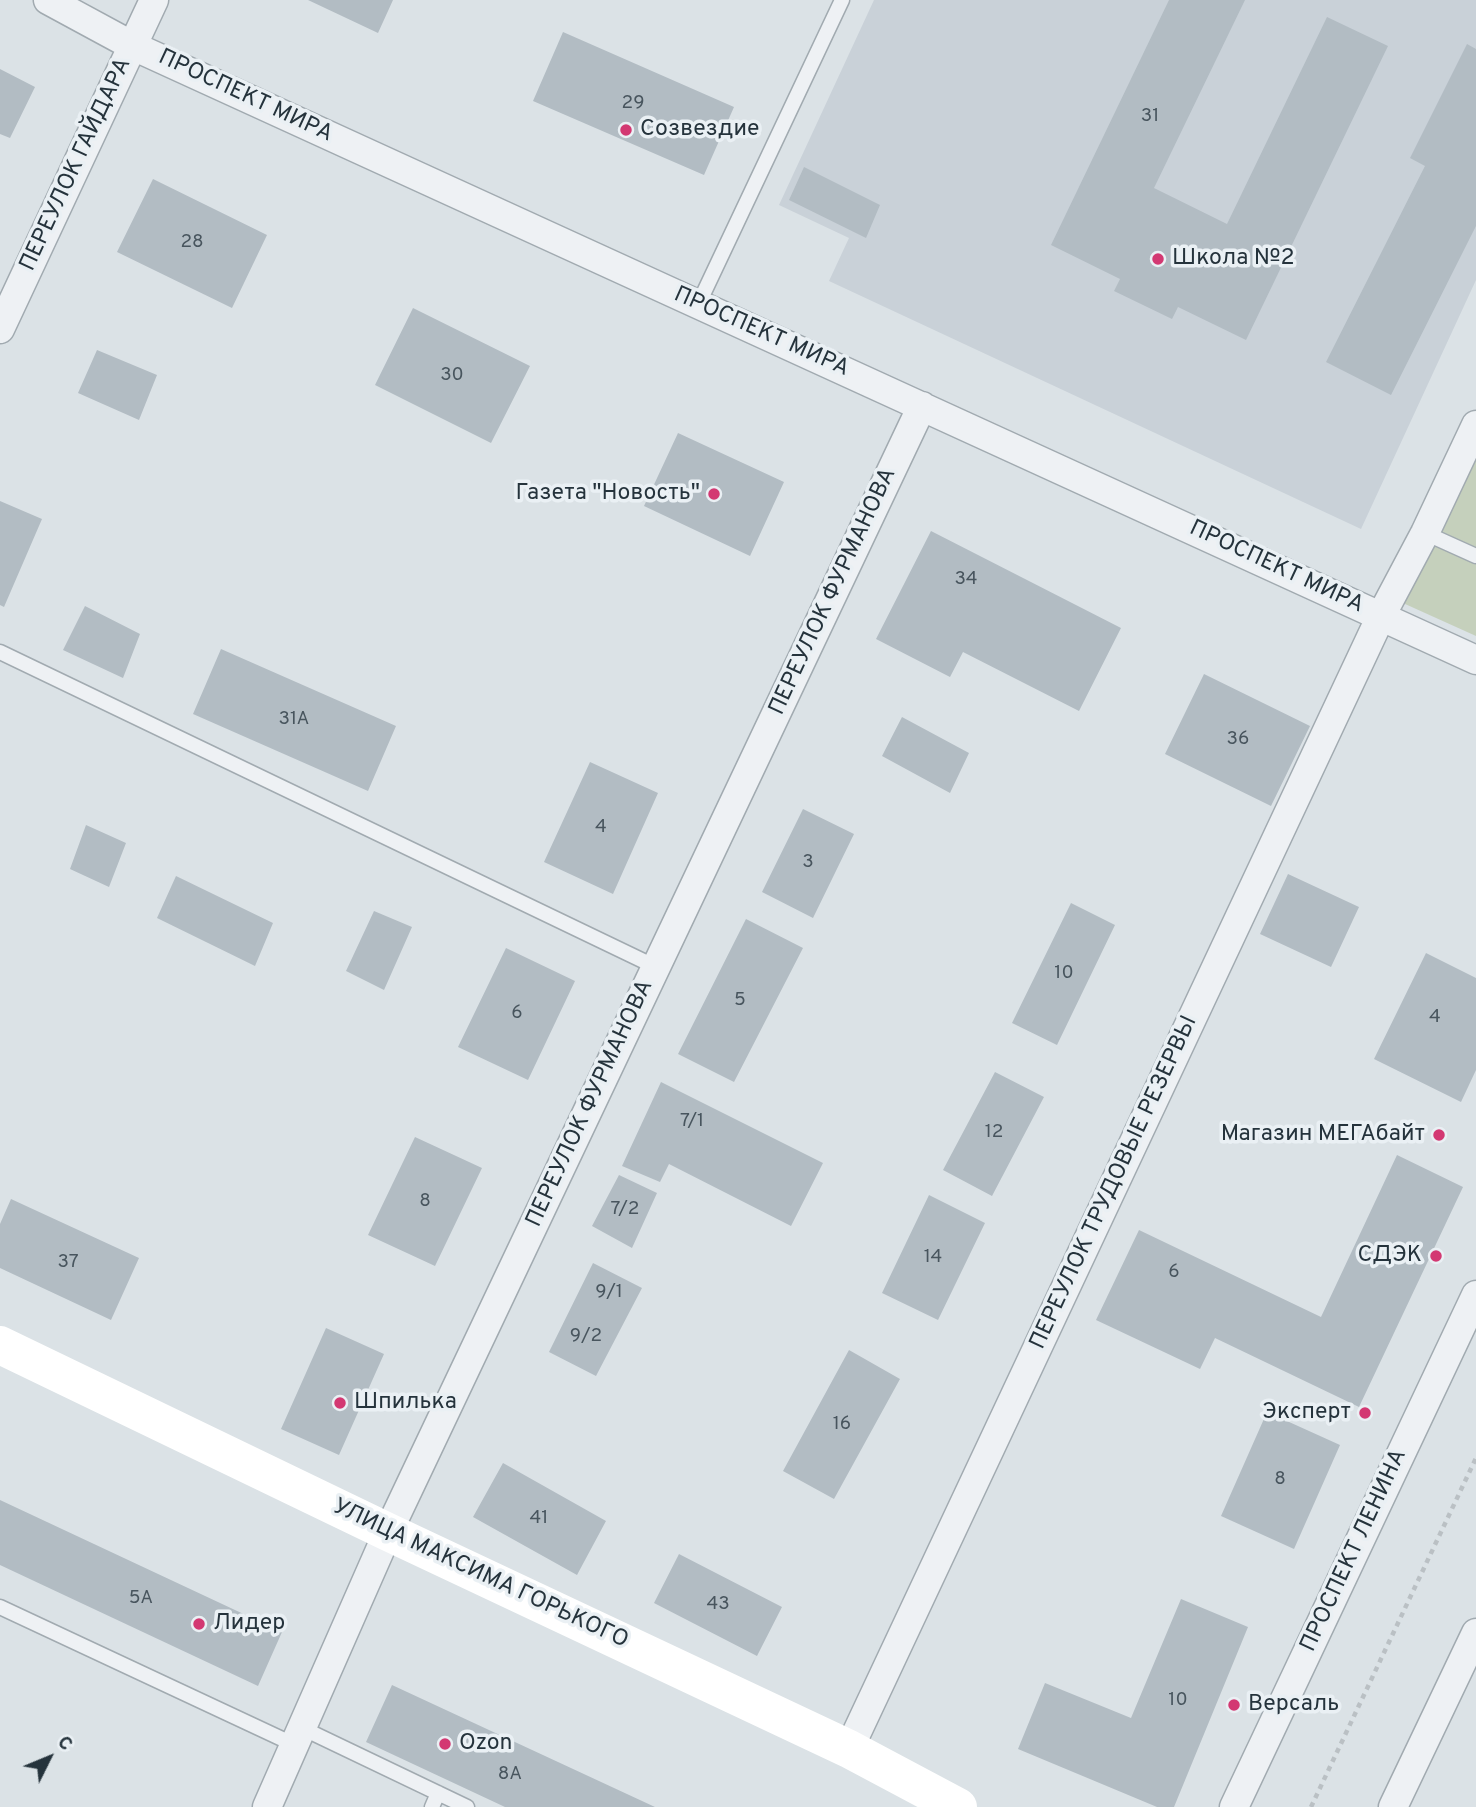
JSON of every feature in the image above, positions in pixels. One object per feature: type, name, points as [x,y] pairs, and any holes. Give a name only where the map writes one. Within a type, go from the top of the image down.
[{"type":"main road","name":"УЛИЦА МАКСИМА ГОРЬКОГО","points":[[0,1345],[388,1532],[849,1749],[958,1807]]},
{"type":"street","name":"ПРОСПЕКТ МИРА","points":[[48,0],[133,46],[1476,660]]},
{"type":"street","name":"ПЕРЕУЛОК ГАЙДАРА","points":[[0,329],[154,0]]},
{"type":"street","name":"ПЕРЕУЛОК ФУРМАНОВА","points":[[267,1807],[388,1532],[922,405]]},
{"type":"street","name":"ПЕРЕУЛОК ТРУДОВЫЕ РЕЗЕРВЫ","points":[[849,1749],[1381,616],[1425,533],[1476,425]]},
{"type":"street","name":"ПРОСПЕКТ ЛЕНИНА","points":[[1234,1807],[1476,1295]]},
{"type":"street","points":[[1394,1807],[1476,1633]]},
{"type":"lane","points":[[698,305],[842,0]]},
{"type":"lane","points":[[1425,533],[1476,556]]},
{"type":"lane","points":[[0,652],[656,967]]},
{"type":"lane","points":[[0,1607],[298,1737],[467,1807]]},
{"type":"lane","points":[[432,1807],[438,1793]]},
{"type":"path","points":[[1311,1807],[1476,1458]]},
{"type":"shaded area","name":"Школа №2","points":[[874,0],[1476,0],[1476,280],[1361,529],[829,281],[849,238],[779,205]]},
{"type":"green space","points":[[1476,419],[1476,636],[1394,599]]},
{"type":"building","points":[[308,0],[393,0],[378,33]]},
{"type":"building","points":[[1169,0],[1245,0],[1154,188],[1227,224],[1327,17],[1388,46],[1246,340],[1178,307],[1172,319],[1114,291],[1120,279],[1051,245]]},
{"type":"building","points":[[563,32],[734,107],[704,175],[533,101]]},
{"type":"building","points":[[1467,44],[1476,49],[1476,226],[1391,395],[1326,362],[1425,166],[1410,158]]},
{"type":"building","points":[[0,69],[35,87],[10,138],[0,134]]},
{"type":"building","points":[[804,167],[880,205],[866,238],[789,200]]},
{"type":"building","points":[[153,179],[267,235],[232,308],[117,252]]},
{"type":"building","points":[[413,308],[530,366],[491,443],[375,385]]},
{"type":"building","points":[[97,350],[157,375],[139,420],[78,393]]},
{"type":"building","name":"Газета \"Новость\"","points":[[678,433],[784,482],[750,556],[644,506]]},
{"type":"building","points":[[0,501],[42,519],[4,607],[0,605]]},
{"type":"building","points":[[931,531],[1121,628],[1079,711],[963,652],[950,677],[876,639]]},
{"type":"building","points":[[85,606],[140,634],[123,678],[63,650]]},
{"type":"building","points":[[221,649],[396,726],[368,791],[193,714]]},
{"type":"building","points":[[1204,674],[1310,726],[1271,806],[1165,754]]},
{"type":"building","points":[[902,717],[969,753],[950,793],[882,756]]},
{"type":"building","points":[[590,762],[658,793],[613,894],[544,862]]},
{"type":"building","points":[[803,809],[854,834],[813,918],[762,892]]},
{"type":"building","points":[[86,825],[126,843],[109,887],[70,869]]},
{"type":"building","points":[[1288,874],[1359,907],[1331,967],[1260,934]]},
{"type":"building","points":[[176,876],[273,923],[255,966],[157,918]]},
{"type":"building","points":[[1071,903],[1115,925],[1057,1045],[1012,1023]]},
{"type":"building","points":[[374,911],[412,927],[384,990],[346,971]]},
{"type":"building","points":[[746,919],[803,948],[734,1082],[678,1054]]},
{"type":"building","points":[[506,948],[575,981],[528,1080],[458,1047]]},
{"type":"building","points":[[1426,953],[1476,978],[1476,1070],[1461,1102],[1374,1059]]},
{"type":"building","points":[[995,1072],[1044,1097],[992,1196],[943,1170]]},
{"type":"building","points":[[661,1082],[823,1163],[791,1226],[669,1164],[660,1182],[622,1166]]},
{"type":"building","points":[[415,1137],[482,1168],[435,1266],[368,1235]]},
{"type":"building","points":[[1397,1155],[1463,1187],[1359,1407],[1215,1338],[1200,1369],[1096,1320],[1139,1230],[1321,1317]]},
{"type":"building","points":[[619,1175],[657,1193],[632,1248],[592,1226]]},
{"type":"building","points":[[929,1195],[985,1223],[938,1320],[882,1293]]},
{"type":"building","points":[[11,1199],[139,1258],[111,1320],[0,1268],[0,1224]]},
{"type":"building","points":[[593,1263],[642,1288],[596,1376],[549,1352]]},
{"type":"building","points":[[326,1328],[384,1354],[339,1455],[281,1429]]},
{"type":"building","points":[[849,1350],[900,1379],[834,1499],[783,1471]]},
{"type":"building","points":[[1267,1412],[1340,1445],[1294,1549],[1221,1516]]},
{"type":"building","points":[[503,1463],[606,1521],[577,1575],[473,1517]]},
{"type":"building","points":[[0,1500],[282,1632],[258,1686],[0,1565]]},
{"type":"building","points":[[679,1554],[782,1607],[757,1656],[654,1603]]},
{"type":"building","points":[[1181,1599],[1248,1627],[1174,1807],[1157,1807],[1018,1749],[1045,1683],[1131,1718]]},
{"type":"building","points":[[392,1685],[655,1807],[505,1807],[366,1742]]},
{"type":"place","name":"Созвездие","points":[[626,130]]},
{"type":"place","name":"Школа №2","points":[[1158,259]]},
{"type":"place","name":"Газета \"Новость\"","points":[[714,494]]},
{"type":"place","name":"Магазин МЕГАбайт","points":[[1439,1135]]},
{"type":"place","name":"СДЭК","points":[[1436,1256]]},
{"type":"place","name":"Шпилька","points":[[340,1403]]},
{"type":"place","name":"Эксперт","points":[[1365,1413]]},
{"type":"place","name":"Лидер","points":[[199,1624]]},
{"type":"place","name":"Версаль","points":[[1234,1705]]},
{"type":"place","name":"Ozon","points":[[445,1744]]}]
